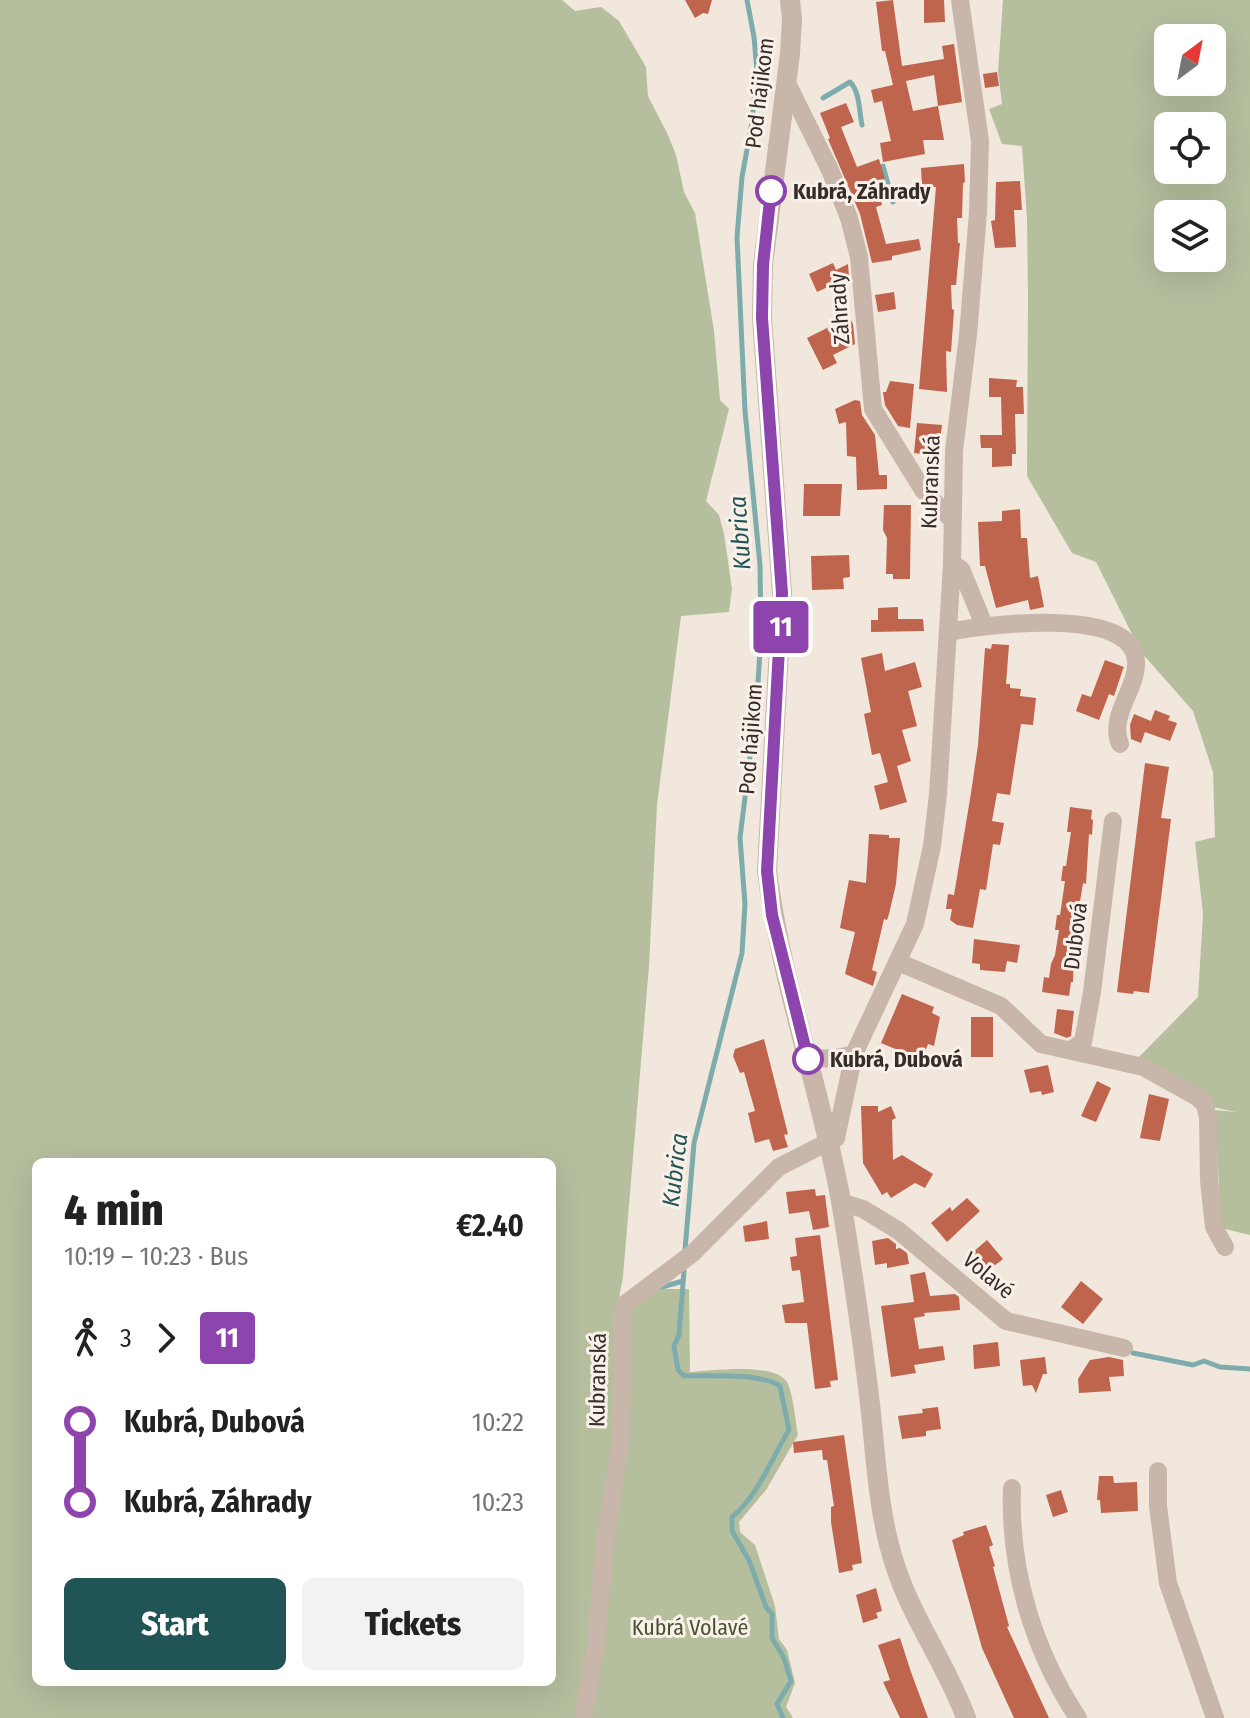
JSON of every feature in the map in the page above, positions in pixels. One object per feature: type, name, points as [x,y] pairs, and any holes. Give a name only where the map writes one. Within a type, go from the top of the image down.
[{"type":"street","name":"Pod hájikom","points":[[790,0],[792,19],[787,83],[763,265],[764,347],[782,593],[767,871],[772,915],[829,1142]]},
{"type":"street","name":"Kubranská","points":[[583,1718],[596,1644],[605,1541],[620,1444],[622,1317],[625,1304],[693,1253],[779,1167],[836,1138],[854,1054],[915,924],[932,846],[946,692],[954,451],[968,335],[979,198],[980,141],[960,0]]},
{"type":"street","name":"Záhrady","points":[[787,83],[830,170],[849,218],[859,257],[873,409],[923,490],[952,520]]},
{"type":"street","points":[[952,564],[961,569],[984,625]]},
{"type":"street","points":[[948,632],[984,625],[1074,624],[1098,626],[1118,635],[1126,642],[1136,660],[1119,718],[1117,732],[1120,744]]},
{"type":"street","name":"Dubová","points":[[1072,1049],[1083,1042],[1092,992],[1113,821]]},
{"type":"street","points":[[898,962],[1001,1006],[1041,1044],[1143,1067],[1197,1097],[1205,1105],[1214,1227],[1225,1247]]},
{"type":"street","points":[[808,1059],[854,1054]]},
{"type":"street","points":[[829,1142],[860,1327],[885,1527],[894,1564],[912,1611],[966,1718]]},
{"type":"street","name":"Volavé","points":[[841,1202],[863,1209],[899,1231],[1006,1321],[1124,1348]]},
{"type":"street","points":[[1158,1471],[1158,1506],[1168,1583],[1215,1718]]},
{"type":"street","points":[[1012,1488],[1016,1560],[1028,1616],[1060,1690],[1078,1718]]},
{"type":"green space","points":[[0,0],[562,0],[575,11],[601,7],[619,21],[646,67],[648,96],[676,155],[684,192],[695,213],[714,331],[720,400],[729,409],[706,501],[719,515],[732,589],[729,612],[681,616],[657,805],[649,966],[623,1277],[617,1308],[617,1416],[579,1718],[0,1718]]},
{"type":"green space","points":[[1003,0],[1250,0],[1250,1235],[1221,1228],[1215,1110],[1236,1112],[1213,1107],[1137,1059],[1198,997],[1203,914],[1195,842],[1215,837],[1213,772],[1193,711],[1141,652],[1096,562],[1072,553],[1027,476],[1027,219],[1022,146],[1002,144],[989,109],[1002,104],[998,72]]},
{"type":"green space","name":"Kubrá Volavé","points":[[651,1289],[689,1289],[690,1372],[728,1369],[771,1372],[782,1377],[790,1390],[798,1435],[766,1490],[739,1522],[740,1532],[755,1545],[775,1606],[779,1639],[787,1650],[795,1683],[786,1707],[793,1718],[588,1718],[632,1305]]},
{"type":"building","points":[[685,0],[712,0],[708,14],[703,13],[695,18]]},
{"type":"building","points":[[893,0],[902,66],[944,59],[942,46],[954,44],[962,102],[938,106],[944,140],[923,140],[925,154],[883,162],[880,143],[891,141],[882,101],[874,103],[871,90],[893,85],[885,51],[882,51],[876,2]],"holes":[[[934,75],[938,106],[913,111],[906,81]]]},
{"type":"building","points":[[924,0],[944,0],[945,22],[924,23]]},
{"type":"building","points":[[997,72],[999,86],[985,88],[983,74]]},
{"type":"building","points":[[846,103],[854,122],[841,127],[857,167],[879,159],[885,179],[877,182],[882,205],[876,207],[886,244],[919,239],[921,250],[872,263],[860,214],[820,113]]},
{"type":"building","points":[[964,164],[962,218],[957,218],[960,243],[956,285],[951,285],[954,310],[951,352],[946,351],[947,392],[919,389],[936,187],[922,188],[921,168]]},
{"type":"building","points":[[1020,181],[1022,210],[1014,210],[1016,247],[995,248],[991,221],[995,220],[996,182]]},
{"type":"building","points":[[833,263],[836,270],[848,264],[849,277],[817,292],[809,274]]},
{"type":"building","points":[[894,292],[896,309],[878,312],[875,295]]},
{"type":"building","points":[[849,317],[855,344],[833,355],[837,363],[823,370],[807,338]]},
{"type":"building","points":[[989,378],[1017,380],[1016,387],[1023,387],[1024,414],[1015,414],[1016,454],[1012,454],[1012,466],[992,467],[992,448],[981,448],[980,435],[1002,435],[1001,397],[989,397]]},
{"type":"building","points":[[890,381],[914,384],[910,428],[898,426],[885,405],[883,392],[886,392]]},
{"type":"building","points":[[855,400],[860,401],[862,415],[875,435],[879,475],[887,475],[887,489],[857,490],[856,457],[847,456],[846,422],[839,424],[835,409]]},
{"type":"building","points":[[917,423],[942,425],[938,456],[914,453]]},
{"type":"building","points":[[804,484],[842,484],[840,516],[803,516]]},
{"type":"building","points":[[884,505],[911,505],[910,579],[893,579],[893,574],[886,574]]},
{"type":"building","points":[[1020,509],[1021,538],[1027,538],[1030,578],[1038,576],[1044,607],[1030,610],[1028,600],[996,608],[985,566],[980,566],[978,522],[1002,521],[1002,511]]},
{"type":"building","points":[[849,555],[850,577],[843,578],[844,589],[812,590],[811,556]]},
{"type":"building","points":[[898,607],[898,619],[923,619],[924,631],[871,632],[871,620],[878,620],[878,608]]},
{"type":"building","points":[[992,644],[1009,645],[1006,684],[1010,684],[1010,688],[1021,689],[1020,696],[1036,698],[1033,725],[1021,724],[1010,795],[997,793],[992,821],[1004,823],[1000,845],[993,844],[986,890],[980,889],[973,928],[957,925],[950,920],[952,909],[946,909],[948,894],[954,895],[971,793],[985,648],[991,649]]},
{"type":"building","points":[[882,653],[885,671],[915,662],[922,687],[908,691],[917,726],[902,730],[911,761],[897,766],[907,802],[880,810],[874,786],[888,782],[880,753],[872,755],[864,714],[871,712],[861,658]]},
{"type":"building","points":[[1105,660],[1124,667],[1114,696],[1109,694],[1099,720],[1076,711],[1082,694],[1091,697]]},
{"type":"building","points":[[1155,710],[1170,716],[1168,720],[1177,723],[1170,741],[1145,732],[1141,743],[1131,739],[1130,725],[1134,714],[1151,721]]},
{"type":"building","points":[[1145,763],[1169,767],[1161,818],[1171,819],[1149,993],[1134,991],[1133,994],[1117,992]]},
{"type":"building","points":[[1070,807],[1092,810],[1093,820],[1069,996],[1042,992],[1044,977],[1049,978],[1059,930],[1055,930],[1057,915],[1060,915],[1065,881],[1061,881],[1071,832],[1067,832]]},
{"type":"building","points":[[869,834],[900,838],[896,884],[872,970],[877,972],[873,986],[845,974],[855,932],[840,928],[849,880],[866,883]]},
{"type":"building","points":[[974,939],[1020,945],[1017,963],[1007,961],[1005,972],[980,970],[980,964],[972,963]]},
{"type":"building","points":[[902,994],[934,1007],[932,1013],[940,1017],[934,1046],[928,1044],[922,1060],[881,1043]]},
{"type":"building","points":[[1057,1009],[1074,1011],[1071,1036],[1067,1038],[1054,1033]]},
{"type":"building","points":[[971,1017],[993,1017],[993,1057],[971,1057]]},
{"type":"building","points":[[764,1039],[788,1134],[784,1135],[788,1147],[773,1151],[769,1139],[755,1143],[748,1113],[755,1111],[744,1072],[740,1073],[733,1056],[735,1049]]},
{"type":"building","points":[[1048,1065],[1054,1092],[1042,1095],[1041,1091],[1030,1093],[1024,1070]]},
{"type":"building","points":[[1097,1081],[1111,1088],[1096,1122],[1081,1116]]},
{"type":"building","points":[[1149,1094],[1169,1099],[1160,1141],[1140,1138]]},
{"type":"building","points":[[861,1106],[878,1106],[878,1112],[891,1106],[896,1118],[892,1120],[893,1160],[902,1155],[933,1174],[925,1188],[915,1183],[891,1198],[887,1192],[882,1195],[863,1163]]},
{"type":"building","points":[[815,1189],[816,1196],[825,1195],[829,1227],[813,1230],[809,1211],[789,1214],[786,1192]]},
{"type":"building","points":[[967,1198],[980,1211],[947,1242],[931,1223]]},
{"type":"building","points":[[767,1221],[769,1239],[745,1242],[743,1226]]},
{"type":"building","points":[[820,1235],[838,1380],[830,1381],[831,1387],[815,1389],[807,1323],[785,1323],[782,1305],[804,1302],[800,1270],[792,1271],[790,1257],[797,1256],[795,1238]]},
{"type":"building","points":[[888,1238],[896,1244],[896,1249],[907,1253],[909,1264],[887,1268],[887,1263],[875,1265],[872,1241]]},
{"type":"building","points":[[987,1240],[1003,1259],[984,1274],[977,1265],[971,1270],[964,1260]]},
{"type":"building","points":[[925,1272],[930,1296],[955,1294],[959,1297],[960,1310],[924,1313],[925,1316],[914,1318],[919,1349],[943,1346],[945,1360],[914,1365],[916,1373],[891,1377],[881,1306],[914,1302],[910,1275]]},
{"type":"building","points":[[1081,1281],[1103,1299],[1083,1324],[1061,1307]]},
{"type":"building","points":[[998,1342],[1000,1366],[974,1369],[973,1345]]},
{"type":"building","points":[[1045,1357],[1047,1374],[1043,1374],[1036,1393],[1032,1385],[1023,1386],[1020,1360]]},
{"type":"building","points":[[1109,1357],[1123,1360],[1124,1376],[1109,1377],[1111,1391],[1079,1393],[1078,1379],[1090,1360]]},
{"type":"building","points":[[938,1407],[941,1429],[926,1431],[926,1436],[902,1439],[898,1416],[923,1413],[922,1409]]},
{"type":"building","points":[[844,1435],[862,1563],[852,1565],[853,1570],[839,1573],[831,1522],[831,1507],[834,1506],[827,1460],[823,1460],[822,1450],[794,1453],[793,1442]]},
{"type":"building","points":[[1099,1476],[1113,1476],[1114,1483],[1137,1482],[1138,1511],[1101,1513],[1100,1500],[1097,1500]]},
{"type":"building","points":[[1061,1490],[1068,1512],[1053,1517],[1046,1495]]},
{"type":"building","points":[[986,1525],[993,1545],[989,1547],[1007,1627],[1049,1718],[1014,1718],[982,1648],[952,1540],[964,1535],[963,1532]]},
{"type":"building","points":[[876,1588],[882,1611],[876,1613],[878,1618],[863,1623],[856,1595]]},
{"type":"building","points":[[900,1638],[928,1718],[900,1718],[883,1682],[890,1680],[878,1645]]},
{"type":"waterway","name":"Kubrica","points":[[685,1250],[694,1143],[742,953],[745,904],[740,838],[757,700],[761,633],[760,565],[745,411],[737,237],[757,72],[747,0]]},
{"type":"waterway","points":[[823,98],[850,82],[857,96],[862,125]]},
{"type":"waterway","points":[[883,166],[893,202]]},
{"type":"waterway","name":"Kubrica","points":[[684,1271],[679,1335],[674,1346],[678,1370],[684,1376],[748,1377],[780,1386],[789,1430],[750,1498],[732,1517],[732,1531],[749,1560],[766,1607],[772,1614],[772,1638],[784,1658],[791,1681],[777,1704],[783,1718]]},
{"type":"waterway","points":[[662,1287],[683,1281]]},
{"type":"waterway","points":[[1133,1353],[1193,1365],[1204,1361],[1220,1367],[1250,1369]]},
{"type":"bus line","name":"11","points":[[771,191],[763,265],[762,318],[782,593],[767,871],[772,915],[808,1059]]},
{"type":"place","name":"Kubrá, Záhrady","points":[[771,191]]},
{"type":"place","name":"Kubrá, Dubová","points":[[808,1059]]}]
